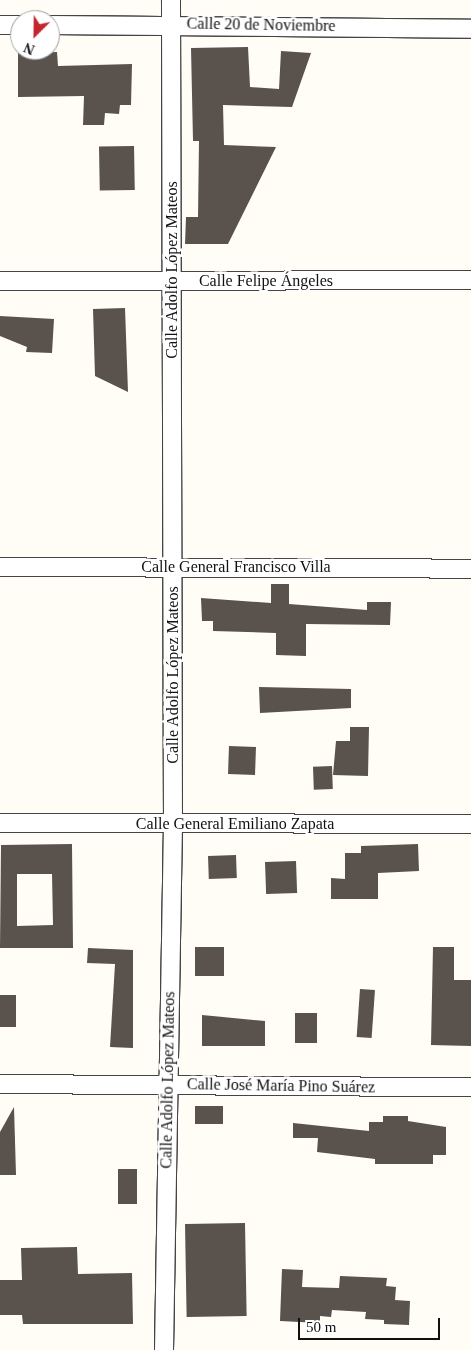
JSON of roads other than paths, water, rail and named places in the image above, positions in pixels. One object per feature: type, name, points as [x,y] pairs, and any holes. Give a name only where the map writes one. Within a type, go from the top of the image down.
[{"type":"street","name":"Calle Adolfo López Mateos","points":[[164,1350],[173,825],[173,281],[170,0]]},
{"type":"street","name":"Calle 20 de Noviembre","points":[[60,25],[170,24],[471,29]]},
{"type":"street","name":"Calle Felipe Ángeles","points":[[0,281],[471,280]]},
{"type":"street","name":"Calle General Francisco Villa","points":[[0,567],[471,569]]},
{"type":"street","name":"Calle General Emiliano Zapata","points":[[0,823],[173,825],[471,824]]},
{"type":"street","name":"Calle José María Pino Suárez","points":[[0,1084],[168,1083],[471,1087]]}]
